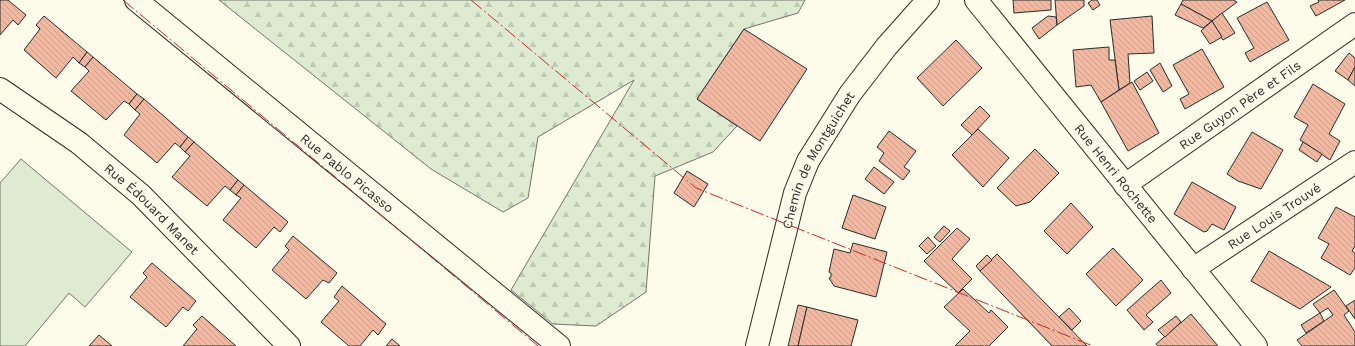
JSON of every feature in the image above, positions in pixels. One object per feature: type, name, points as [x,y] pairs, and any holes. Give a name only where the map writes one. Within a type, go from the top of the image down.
[{"type":"street","name":"Rue Pablo Picasso","points":[[136,0],[559,346]]},
{"type":"street","name":"Chemin de Montguichet","points":[[757,346],[795,193],[808,161],[850,94],[887,46],[928,0]]},
{"type":"street","name":"Rue Henri Rochette","points":[[976,0],[1256,346]]},
{"type":"street","name":"Rue Guyon Père et Fils","points":[[1125,185],[1355,24]]},
{"type":"street","name":"Rue Édouard Manet","points":[[0,89],[79,143],[141,195],[289,346]]},
{"type":"street","name":"Rue Louis Trouvé","points":[[1193,269],[1355,162]]},
{"type":"green space","points":[[219,0],[805,0],[798,13],[744,29],[697,99],[737,126],[713,152],[655,176],[646,292],[596,326],[553,324],[511,290],[634,80],[538,137],[528,198],[503,212],[431,169]]},
{"type":"green space","points":[[21,159],[132,252],[85,307],[69,293],[25,346],[0,346],[0,183]]},
{"type":"building","points":[[0,0],[8,0],[26,15],[18,25],[13,20],[0,35]]},
{"type":"building","points":[[1013,0],[1051,0],[1051,10],[1014,13]]},
{"type":"building","points":[[1055,0],[1084,0],[1084,6],[1057,25]]},
{"type":"building","points":[[1092,0],[1097,0],[1100,5],[1093,10],[1088,3]]},
{"type":"building","points":[[1183,0],[1233,0],[1237,2],[1212,21],[1181,4]]},
{"type":"building","points":[[1318,0],[1345,0],[1316,16],[1310,6],[1319,2]]},
{"type":"building","points":[[1267,2],[1289,40],[1250,62],[1245,53],[1254,48],[1237,18]]},
{"type":"building","points":[[1181,4],[1212,21],[1203,28],[1175,15]]},
{"type":"building","points":[[1222,13],[1235,33],[1223,40],[1212,21]]},
{"type":"building","points":[[44,16],[87,52],[79,63],[73,57],[56,78],[24,50],[40,29],[36,25]]},
{"type":"building","points":[[1048,16],[1056,17],[1057,25],[1039,39],[1032,28]]},
{"type":"building","points":[[1152,16],[1154,53],[1128,54],[1130,83],[1119,90],[1110,20]]},
{"type":"building","points":[[1212,21],[1222,37],[1210,44],[1201,31]]},
{"type":"building","points":[[744,29],[807,69],[760,141],[697,99]]},
{"type":"building","points":[[956,40],[982,68],[943,106],[917,78]]},
{"type":"building","points":[[1109,47],[1109,60],[1115,60],[1119,90],[1101,102],[1091,85],[1076,87],[1073,50]]},
{"type":"building","points":[[1202,49],[1224,87],[1185,109],[1180,99],[1189,94],[1173,65]]},
{"type":"building","points":[[87,52],[93,57],[85,67],[79,63]]},
{"type":"building","points":[[1349,53],[1355,58],[1355,67],[1348,80],[1335,71]]},
{"type":"building","points":[[93,57],[137,94],[129,104],[124,101],[106,120],[71,91],[89,71],[85,67]]},
{"type":"building","points":[[1160,63],[1172,86],[1163,92],[1150,70]]},
{"type":"building","points":[[1355,67],[1355,86],[1348,80]]},
{"type":"building","points":[[1147,72],[1153,81],[1140,90],[1134,81]]},
{"type":"building","points":[[1132,82],[1159,133],[1128,151],[1101,102]]},
{"type":"building","points":[[1313,84],[1345,104],[1329,134],[1340,141],[1330,160],[1300,140],[1308,125],[1294,117]]},
{"type":"building","points":[[137,94],[144,99],[135,110],[129,104]]},
{"type":"building","points":[[144,99],[188,137],[180,147],[175,143],[157,163],[124,135],[140,114],[135,110]]},
{"type":"building","points":[[980,106],[990,116],[972,135],[961,125]]},
{"type":"building","points":[[978,129],[1009,158],[983,187],[952,155]]},
{"type":"building","points":[[889,131],[916,151],[904,167],[910,171],[903,180],[879,161],[884,153],[877,147]]},
{"type":"building","points":[[1252,132],[1283,150],[1261,189],[1238,181],[1227,174]]},
{"type":"building","points":[[188,137],[194,142],[185,152],[180,147]]},
{"type":"building","points":[[194,142],[238,180],[230,190],[225,186],[207,206],[172,177],[190,156],[185,152]]},
{"type":"building","points":[[1303,142],[1322,154],[1317,162],[1299,150]]},
{"type":"building","points":[[1035,149],[1059,173],[1030,202],[1016,206],[997,188]]},
{"type":"building","points":[[874,167],[894,182],[884,194],[865,179]]},
{"type":"building","points":[[687,171],[708,184],[694,207],[674,193]]},
{"type":"building","points":[[238,180],[244,185],[236,195],[230,190]]},
{"type":"building","points":[[1192,182],[1236,207],[1224,230],[1212,224],[1207,231],[1204,232],[1174,214]]},
{"type":"building","points":[[244,185],[288,222],[280,232],[274,227],[256,248],[223,220],[241,198],[236,195]]},
{"type":"building","points":[[853,195],[886,207],[875,239],[842,228]]},
{"type":"building","points":[[1071,203],[1093,227],[1067,254],[1044,231]]},
{"type":"building","points":[[1336,207],[1355,217],[1355,246],[1352,251],[1355,253],[1355,268],[1350,275],[1321,258],[1329,244],[1318,238]]},
{"type":"building","points":[[944,226],[950,231],[940,242],[934,237]]},
{"type":"building","points":[[957,228],[970,239],[952,259],[972,279],[958,293],[924,261]]},
{"type":"building","points":[[293,236],[337,273],[329,283],[323,280],[306,299],[272,270],[289,250],[285,246]]},
{"type":"building","points":[[928,237],[936,246],[927,254],[919,246]]},
{"type":"building","points":[[853,243],[887,252],[876,297],[834,286],[829,278],[831,277],[831,273],[829,272],[834,249],[850,253]]},
{"type":"building","points":[[1113,248],[1143,280],[1116,306],[1086,274]]},
{"type":"building","points":[[1269,251],[1331,287],[1300,309],[1251,281]]},
{"type":"building","points":[[997,254],[1087,346],[1052,346],[980,271]]},
{"type":"building","points":[[987,255],[992,260],[980,271],[976,266]]},
{"type":"building","points":[[152,263],[196,301],[188,311],[183,307],[166,327],[130,297],[147,277],[143,273]]},
{"type":"building","points":[[1161,280],[1171,293],[1146,315],[1153,322],[1144,330],[1127,310]]},
{"type":"building","points":[[342,286],[386,324],[378,335],[373,330],[360,346],[349,346],[321,322],[339,301],[334,297]]},
{"type":"building","points":[[963,289],[989,313],[991,310],[1008,327],[989,346],[955,346],[970,331],[944,307]]},
{"type":"building","points":[[1334,290],[1349,311],[1344,315],[1355,332],[1355,346],[1302,346],[1297,340],[1333,315],[1328,308],[1320,313],[1313,304]]},
{"type":"building","points":[[1355,300],[1355,319],[1346,306]]},
{"type":"building","points":[[798,305],[807,307],[798,346],[788,346]]},
{"type":"building","points":[[807,307],[858,320],[851,346],[798,346]]},
{"type":"building","points":[[1069,308],[1081,321],[1072,330],[1059,317]]},
{"type":"building","points":[[1320,313],[1324,321],[1306,333],[1301,325]]},
{"type":"building","points":[[1191,314],[1218,346],[1158,346],[1156,344]]},
{"type":"building","points":[[202,316],[236,346],[183,346],[197,329],[193,325]]},
{"type":"building","points":[[1176,316],[1181,322],[1165,337],[1158,330]]},
{"type":"building","points":[[99,335],[112,346],[89,346]]},
{"type":"building","points":[[392,339],[400,346],[386,346]]},
{"type":"power","points":[[123,0],[538,346]]},
{"type":"power","points":[[471,0],[696,188],[1093,346]]}]
